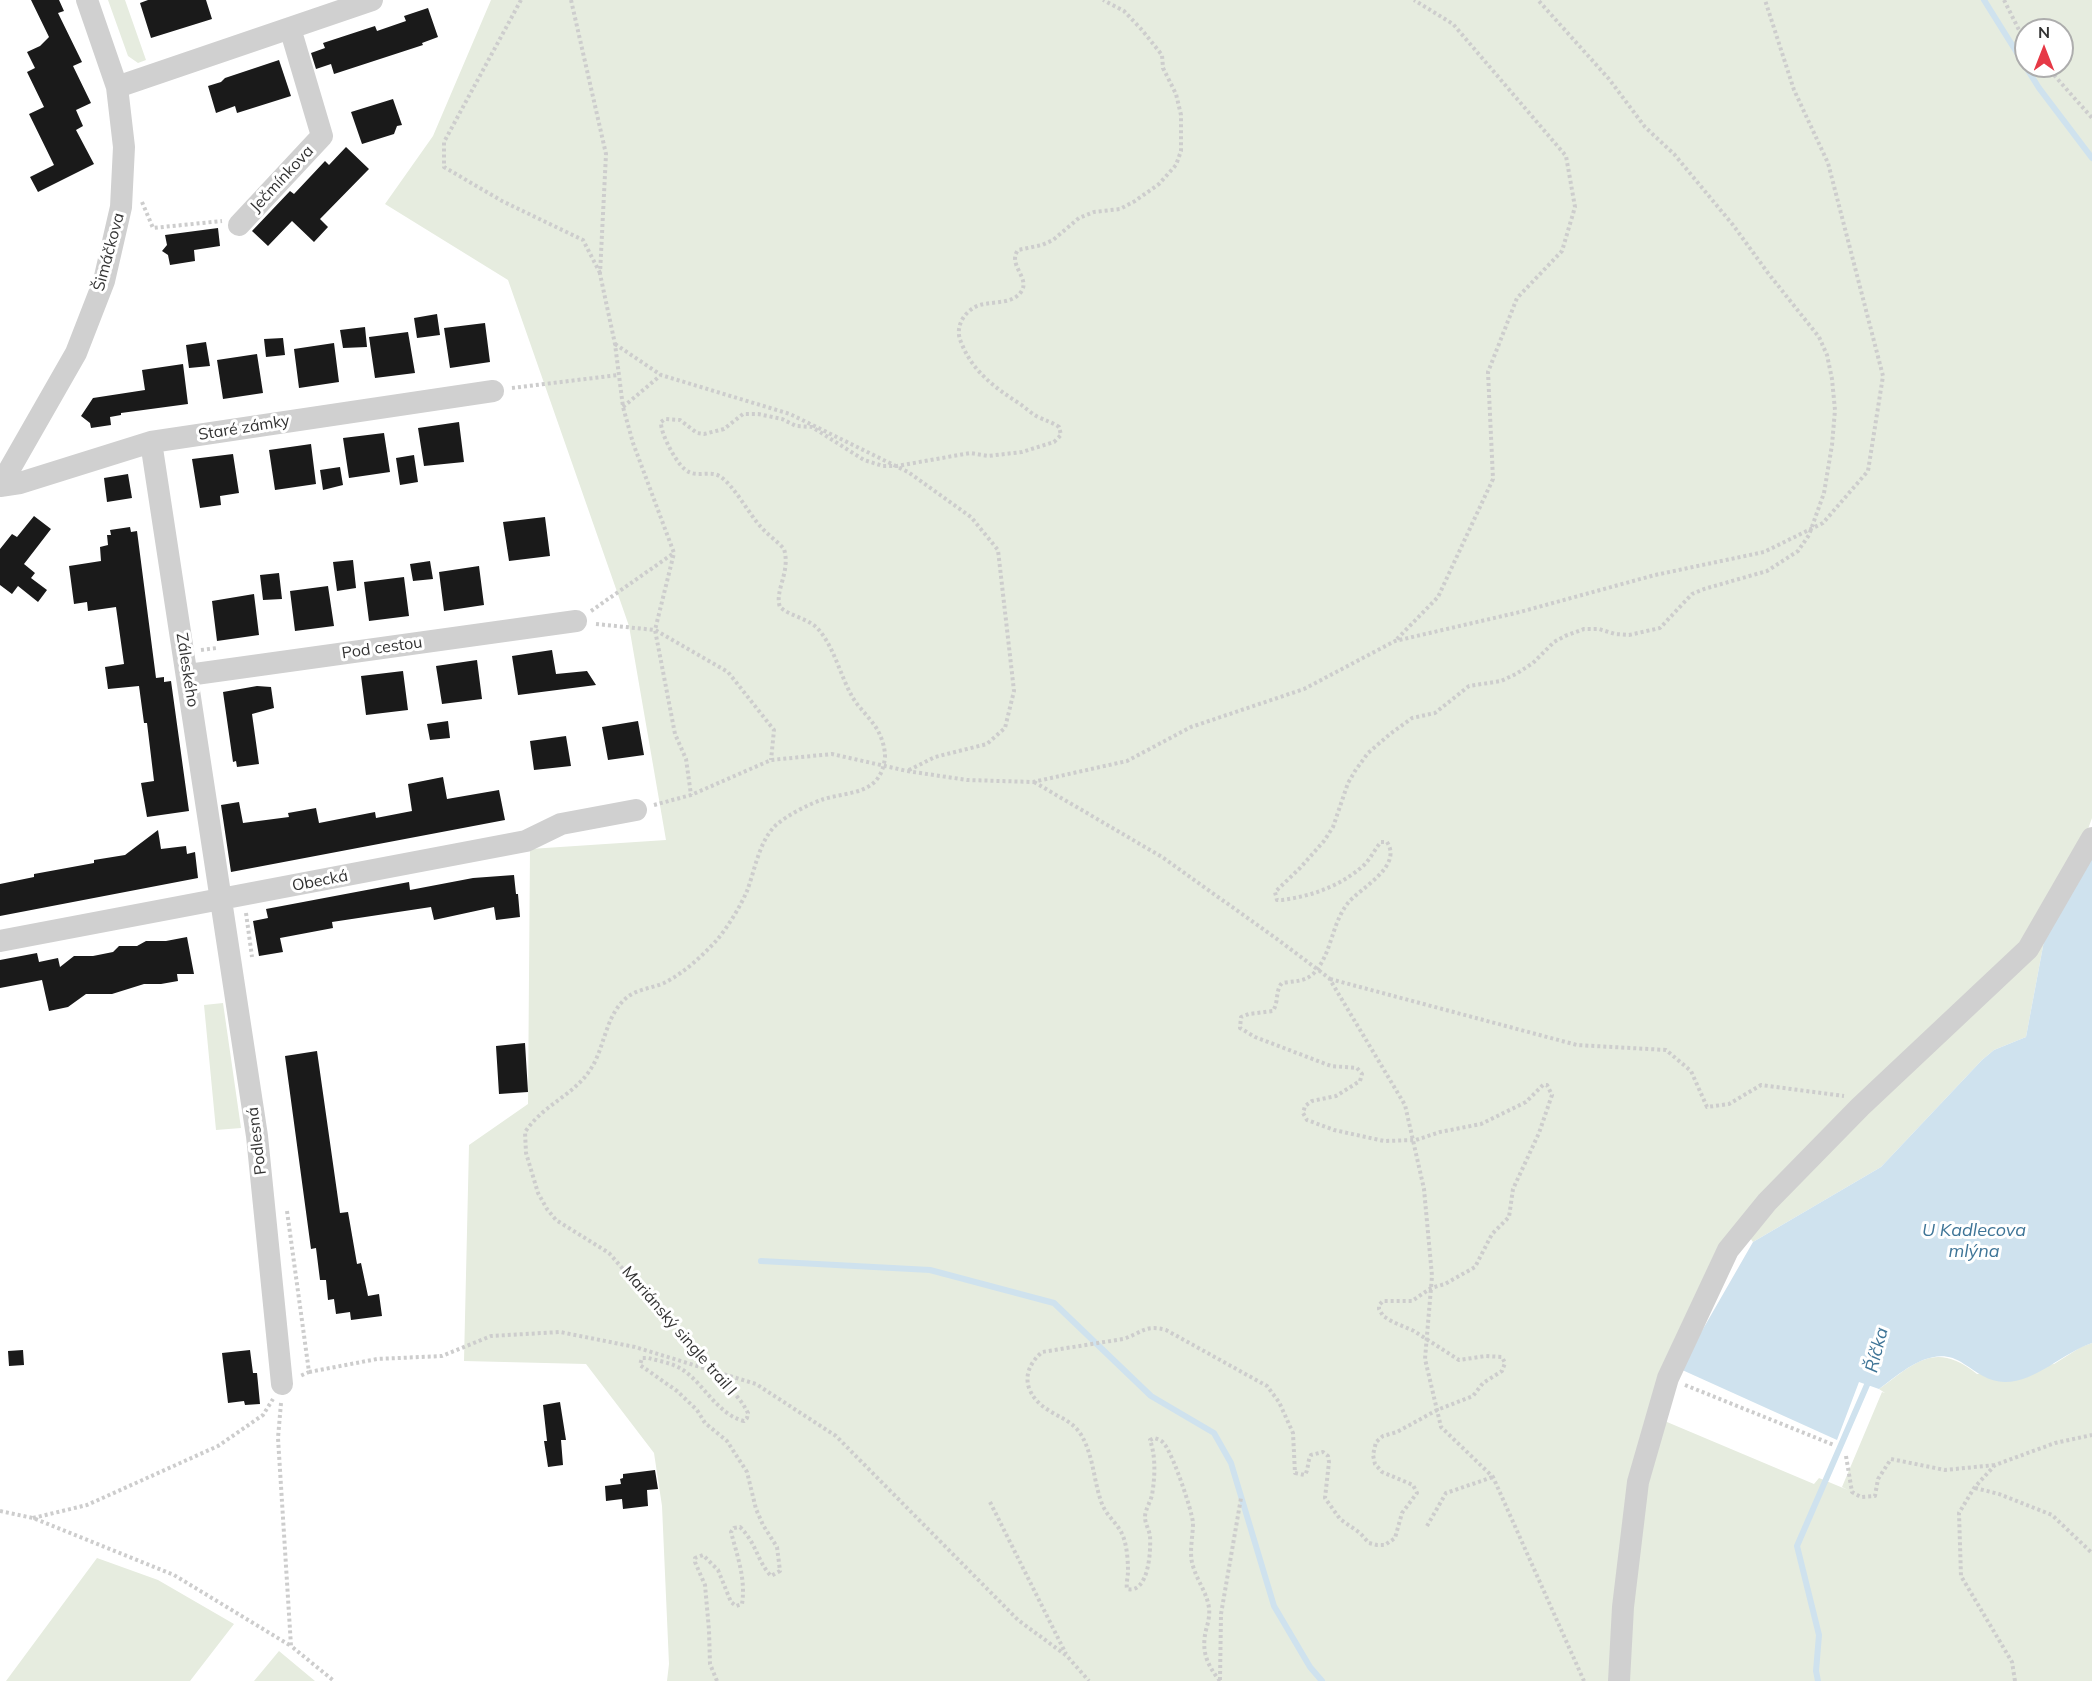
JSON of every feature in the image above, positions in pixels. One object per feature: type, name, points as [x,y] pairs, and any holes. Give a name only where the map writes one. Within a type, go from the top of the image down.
[{"type":"street","name":"Šimáčkova","points":[[0,486],[76,353],[104,281],[122,207],[124,147],[117,87],[87,0]]},
{"type":"street","points":[[117,87],[372,0]]},
{"type":"street","name":"Ječmínkova","points":[[239,225],[322,136],[290,28]]},
{"type":"street","name":"Staré zámky","points":[[0,486],[20,483],[151,442],[493,391]]},
{"type":"street","name":"Záleského","points":[[151,442],[223,899]]},
{"type":"street","name":"Pod cestou","points":[[188,675],[576,621]]},
{"type":"street","name":"Obecká","points":[[0,941],[525,841],[561,824],[636,810]]},
{"type":"street","points":[[1619,1681],[1623,1607],[1638,1482],[1668,1378],[1728,1250],[1767,1202],[1860,1107],[2028,949],[2092,838]]},
{"type":"street","name":"Podlesná","points":[[223,899],[257,1136],[282,1384]]},
{"type":"path","points":[[521,0],[444,142],[444,167],[502,201],[583,240],[600,274],[615,344],[622,407],[675,553],[655,630],[675,734],[686,759],[691,795]]},
{"type":"path","points":[[571,0],[606,154],[600,274]]},
{"type":"path","points":[[883,765],[885,755],[878,732],[853,698],[839,663],[819,630],[797,616],[785,612],[778,604],[786,567],[784,549],[761,528],[722,477],[687,472],[681,466],[660,426],[665,419],[672,419],[686,423],[697,432],[704,434],[724,429],[743,414],[758,414],[782,419],[796,426],[812,428],[864,460],[883,466],[897,466],[970,453],[988,456],[1022,452],[1054,442],[1061,435],[1059,427],[1038,417],[990,385],[965,352],[959,338],[958,328],[965,316],[975,307],[1016,297],[1023,289],[1024,282],[1014,261],[1014,255],[1018,250],[1053,240],[1079,218],[1094,212],[1120,210],[1159,184],[1176,165],[1181,151],[1181,115],[1176,94],[1163,68],[1162,55],[1124,11],[1102,0]]},
{"type":"path","points":[[1395,641],[1438,597],[1493,479],[1488,372],[1517,298],[1562,251],[1575,207],[1566,156],[1454,24],[1414,0]]},
{"type":"path","points":[[1220,1681],[1210,1668],[1203,1645],[1209,1609],[1201,1583],[1193,1569],[1191,1509],[1165,1444],[1154,1438],[1150,1440],[1154,1448],[1155,1462],[1152,1493],[1145,1516],[1150,1533],[1149,1558],[1147,1573],[1142,1583],[1136,1589],[1131,1590],[1127,1589],[1126,1585],[1128,1568],[1124,1538],[1102,1504],[1088,1449],[1078,1431],[1047,1411],[1030,1391],[1027,1380],[1034,1359],[1042,1352],[1123,1339],[1144,1328],[1154,1326],[1166,1330],[1267,1386],[1279,1402],[1293,1433],[1295,1473],[1305,1475],[1311,1455],[1323,1452],[1328,1456],[1329,1462],[1325,1498],[1329,1507],[1369,1543],[1384,1545],[1395,1538],[1402,1513],[1417,1492],[1413,1485],[1382,1472],[1373,1455],[1376,1442],[1383,1436],[1415,1424],[1437,1410],[1473,1396],[1483,1383],[1502,1371],[1505,1363],[1502,1357],[1486,1356],[1459,1360],[1414,1331],[1383,1316],[1379,1305],[1383,1301],[1412,1300],[1431,1288],[1445,1284],[1475,1267],[1492,1234],[1509,1216],[1513,1189],[1550,1105],[1551,1089],[1543,1085],[1526,1102],[1481,1124],[1413,1140],[1384,1141],[1334,1130],[1307,1120],[1304,1113],[1305,1106],[1312,1101],[1336,1096],[1360,1081],[1362,1074],[1357,1068],[1331,1066],[1255,1037],[1240,1028],[1241,1017],[1273,1011],[1276,1005],[1277,988],[1282,983],[1305,980],[1316,969],[1327,951],[1338,920],[1348,903],[1372,884],[1383,870],[1390,855],[1390,848],[1387,842],[1381,842],[1366,863],[1355,872],[1314,894],[1277,900],[1275,892],[1324,841],[1333,827],[1352,777],[1368,753],[1412,718],[1435,712],[1469,686],[1501,681],[1516,674],[1533,663],[1554,642],[1565,636],[1584,629],[1599,629],[1629,635],[1660,628],[1692,594],[1704,588],[1767,571],[1798,551],[1813,528],[1824,493],[1832,445],[1834,410],[1831,371],[1819,337],[1733,225],[1674,154],[1645,127],[1609,79],[1538,0]]},
{"type":"path","points":[[636,810],[691,795],[771,760],[832,754],[907,771],[967,780],[1033,782],[1126,761],[1191,727],[1304,689],[1395,641],[1520,612],[1655,575],[1764,552],[1823,523],[1868,471],[1883,376],[1828,164],[1794,90],[1765,0]]},
{"type":"path","points":[[2004,0],[2014,20]]},
{"type":"path","points":[[2057,78],[2092,118]]},
{"type":"path","points":[[138,193],[153,228],[233,219],[239,225]]},
{"type":"path","points":[[615,344],[661,375],[790,414],[897,466],[971,517],[998,550],[1014,691],[1005,728],[987,744],[935,757],[907,771]]},
{"type":"path","points":[[493,391],[618,375]]},
{"type":"path","points":[[622,407],[661,375]]},
{"type":"path","points":[[576,621],[675,553]]},
{"type":"path","points":[[576,621],[655,630],[728,672],[774,730],[771,760]]},
{"type":"path","name":"Mariánský single trail I","points":[[717,1681],[710,1664],[705,1585],[695,1558],[703,1556],[718,1570],[731,1602],[736,1606],[742,1604],[743,1592],[740,1566],[731,1532],[734,1528],[740,1527],[748,1534],[764,1569],[771,1576],[780,1571],[777,1547],[756,1509],[747,1472],[727,1442],[705,1423],[697,1410],[676,1391],[663,1380],[644,1370],[640,1365],[640,1360],[648,1358],[682,1369],[737,1420],[744,1421],[748,1413],[700,1350],[669,1322],[609,1253],[556,1220],[547,1209],[538,1193],[525,1153],[525,1132],[546,1108],[580,1083],[592,1069],[602,1041],[622,1001],[638,990],[661,984],[681,974],[717,940],[746,893],[764,840],[776,826],[792,815],[824,800],[866,789],[875,782],[883,765]]},
{"type":"path","points":[[1033,782],[1162,857],[1329,978],[1577,1045],[1666,1050],[1691,1071],[1707,1107],[1729,1104],[1761,1085],[1846,1097],[1860,1107]]},
{"type":"path","points":[[1329,978],[1405,1105],[1424,1189],[1432,1276],[1425,1359],[1441,1427],[1494,1477],[1584,1681]]},
{"type":"path","points":[[309,1372],[376,1359],[442,1356],[491,1336],[560,1332],[635,1347],[756,1384],[836,1436],[1018,1620],[1067,1656],[1089,1681]]},
{"type":"path","points":[[1668,1378],[1834,1445]]},
{"type":"path","points":[[33,1518],[87,1505],[218,1446],[263,1414],[282,1384]]},
{"type":"path","points":[[282,1384],[278,1438],[291,1646]]},
{"type":"path","points":[[1846,1456],[1852,1492],[1861,1497],[1875,1496],[1878,1479],[1891,1459],[1945,1470],[1995,1465],[2055,1443],[2092,1434]]},
{"type":"path","points":[[1995,1465],[1974,1488],[1959,1513],[1961,1576],[2012,1662],[2014,1681]]},
{"type":"path","points":[[1427,1526],[1446,1492],[1494,1477]]},
{"type":"path","points":[[1974,1488],[1999,1494],[2052,1515],[2092,1553]]},
{"type":"path","points":[[1220,1681],[1221,1614],[1241,1498]]},
{"type":"path","points":[[990,1502],[1067,1656]]},
{"type":"path","points":[[0,1511],[33,1518],[174,1575],[291,1646],[334,1681]]},
{"type":"shaded area","points":[[108,0],[125,0],[146,60],[138,63],[128,56]]},
{"type":"shaded area","points":[[491,0],[2092,0],[2092,818],[2026,945],[1761,1196],[1648,1414],[1814,1484],[1819,1478],[1848,1490],[1842,1487],[1882,1392],[1885,1393],[1879,1389],[1915,1364],[1937,1357],[1949,1358],[1977,1374],[2054,1364],[2081,1347],[2092,1343],[2092,1681],[667,1681],[669,1664],[662,1506],[654,1453],[586,1364],[464,1361],[469,1145],[528,1104],[530,849],[666,840],[629,626],[508,280],[385,204],[433,136]]},
{"type":"shaded area","points":[[2047,925],[2026,1037],[1994,1050],[1982,1060],[1881,1167],[1753,1242],[1747,1234]]},
{"type":"shaded area","points":[[223,1003],[241,1128],[216,1130],[204,1005]]},
{"type":"shaded area","points":[[97,1558],[158,1580],[234,1624],[190,1681],[6,1681]]},
{"type":"shaded area","points":[[279,1651],[315,1681],[254,1681]]},
{"type":"water","name":"U Kadlecova mlýna","points":[[2092,851],[2092,1343],[2039,1372],[2016,1381],[1993,1380],[1953,1358],[1941,1356],[1919,1362],[1879,1389],[1859,1382],[1837,1440],[1680,1369],[1753,1242],[1881,1167],[1982,1060],[1994,1050],[2026,1037],[2047,925]]},
{"type":"building","points":[[31,0],[59,0],[64,11],[58,13],[82,62],[73,66],[91,103],[76,110],[83,126],[76,130],[94,164],[38,192],[30,177],[54,165],[29,114],[44,107],[27,72],[35,68],[27,52],[40,46],[49,37]]},
{"type":"building","points":[[148,0],[206,0],[212,19],[151,38],[140,3]]},
{"type":"building","points":[[428,8],[438,37],[422,43],[423,45],[334,74],[331,64],[316,69],[311,53],[325,48],[323,43],[375,26],[377,31],[406,21],[404,16]]},
{"type":"building","points":[[279,60],[291,96],[237,113],[235,106],[216,113],[208,86]]},
{"type":"building","points":[[393,99],[402,125],[397,126],[394,134],[362,144],[351,112]]},
{"type":"building","points":[[346,147],[369,169],[320,219],[328,227],[314,242],[292,221],[268,246],[252,231],[290,191],[294,194],[325,161],[329,165]]},
{"type":"building","points":[[218,228],[220,246],[194,250],[195,261],[170,265],[168,255],[162,251],[167,245],[165,235]]},
{"type":"building","points":[[437,314],[440,335],[417,338],[414,318]]},
{"type":"building","points":[[485,323],[490,362],[450,368],[444,328]]},
{"type":"building","points":[[365,327],[367,347],[343,348],[340,330]]},
{"type":"building","points":[[408,332],[415,373],[375,378],[369,337]]},
{"type":"building","points":[[283,338],[285,355],[266,357],[264,339]]},
{"type":"building","points":[[206,342],[210,366],[189,368],[186,345]]},
{"type":"building","points":[[334,343],[339,382],[299,388],[294,349]]},
{"type":"building","points":[[257,354],[263,393],[223,399],[217,360]]},
{"type":"building","points":[[183,364],[188,404],[121,413],[121,415],[110,417],[111,425],[91,428],[90,423],[81,416],[93,398],[145,390],[142,370]]},
{"type":"building","points":[[459,422],[464,462],[424,466],[418,428]]},
{"type":"building","points":[[384,433],[390,472],[349,478],[343,438]]},
{"type":"building","points":[[311,444],[316,484],[275,490],[269,450]]},
{"type":"building","points":[[233,454],[239,493],[220,496],[221,505],[200,508],[192,459]]},
{"type":"building","points":[[414,455],[418,482],[400,485],[396,458]]},
{"type":"building","points":[[340,467],[343,485],[323,490],[320,470]]},
{"type":"building","points":[[128,474],[132,498],[107,502],[104,478]]},
{"type":"building","points":[[34,516],[51,529],[24,564],[35,573],[31,578],[47,590],[38,602],[18,586],[12,594],[0,585],[0,549],[12,534],[17,537]]},
{"type":"building","points":[[545,517],[550,556],[509,561],[503,522]]},
{"type":"building","points":[[130,527],[131,532],[137,531],[156,678],[164,677],[164,682],[171,681],[189,811],[147,817],[141,783],[154,781],[147,723],[144,723],[139,686],[108,689],[105,667],[124,664],[116,607],[88,611],[87,602],[74,604],[69,566],[101,561],[100,547],[108,545],[107,535],[111,535],[110,530]]},
{"type":"building","points":[[353,560],[356,588],[337,591],[333,562]]},
{"type":"building","points":[[430,561],[433,579],[413,581],[410,564]]},
{"type":"building","points":[[479,566],[484,605],[444,611],[439,572]]},
{"type":"building","points":[[279,573],[282,599],[263,600],[260,575]]},
{"type":"building","points":[[404,577],[409,616],[369,621],[364,582]]},
{"type":"building","points":[[328,586],[334,626],[295,631],[290,591]]},
{"type":"building","points":[[254,594],[259,635],[217,641],[212,601]]},
{"type":"building","points":[[552,650],[556,674],[587,671],[596,685],[518,695],[512,656]]},
{"type":"building","points":[[477,660],[482,699],[442,704],[436,666]]},
{"type":"building","points":[[403,671],[408,710],[366,715],[361,676]]},
{"type":"building","points":[[257,686],[271,687],[274,708],[252,714],[259,764],[237,767],[236,761],[233,762],[223,692]]},
{"type":"building","points":[[448,721],[450,738],[430,740],[427,724]]},
{"type":"building","points":[[638,721],[644,755],[608,760],[602,727]]},
{"type":"building","points":[[566,736],[571,766],[534,770],[530,741]]},
{"type":"building","points":[[443,777],[447,799],[499,790],[505,820],[231,872],[221,805],[239,802],[243,823],[289,817],[288,813],[316,808],[319,823],[375,812],[376,818],[412,811],[408,784]]},
{"type":"building","points":[[158,830],[161,849],[186,846],[187,854],[195,852],[198,878],[0,916],[0,884],[34,877],[34,874],[94,863],[94,860],[125,855]]},
{"type":"building","points":[[514,875],[520,917],[496,920],[494,907],[434,920],[431,907],[332,922],[333,928],[280,938],[283,952],[259,956],[253,921],[268,918],[266,909],[409,882],[410,890],[473,878]]},
{"type":"building","points":[[187,937],[194,974],[177,974],[178,981],[144,984],[112,994],[86,994],[68,1007],[49,1011],[42,980],[0,988],[0,960],[37,953],[39,962],[58,958],[60,967],[74,956],[93,956],[113,952],[119,946],[137,946],[146,941],[166,941]]},
{"type":"building","points":[[525,1043],[528,1092],[499,1094],[496,1046]]},
{"type":"building","points":[[317,1051],[340,1213],[348,1212],[357,1264],[361,1263],[368,1296],[379,1294],[382,1316],[351,1320],[350,1312],[336,1314],[334,1299],[328,1300],[326,1280],[320,1280],[316,1248],[311,1249],[285,1056]]},
{"type":"building","points":[[23,1350],[24,1365],[9,1366],[8,1351]]},
{"type":"building","points":[[250,1350],[253,1373],[257,1373],[260,1404],[245,1405],[244,1401],[228,1403],[222,1353]]},
{"type":"building","points":[[560,1402],[566,1440],[561,1440],[563,1465],[548,1467],[544,1441],[547,1441],[543,1405]]},
{"type":"building","points":[[655,1470],[658,1489],[647,1490],[648,1506],[623,1509],[622,1499],[606,1501],[605,1486],[621,1484],[620,1479],[623,1478],[623,1474]]},
{"type":"waterway","points":[[1984,0],[2039,88],[2092,158]]},
{"type":"waterway","points":[[761,1261],[930,1270],[1054,1303],[1151,1396],[1214,1433],[1231,1463],[1274,1606],[1310,1667],[1322,1681]]},
{"type":"waterway","name":"Říčka","points":[[1818,1681],[1816,1671],[1819,1635],[1797,1546],[1870,1378]]}]
